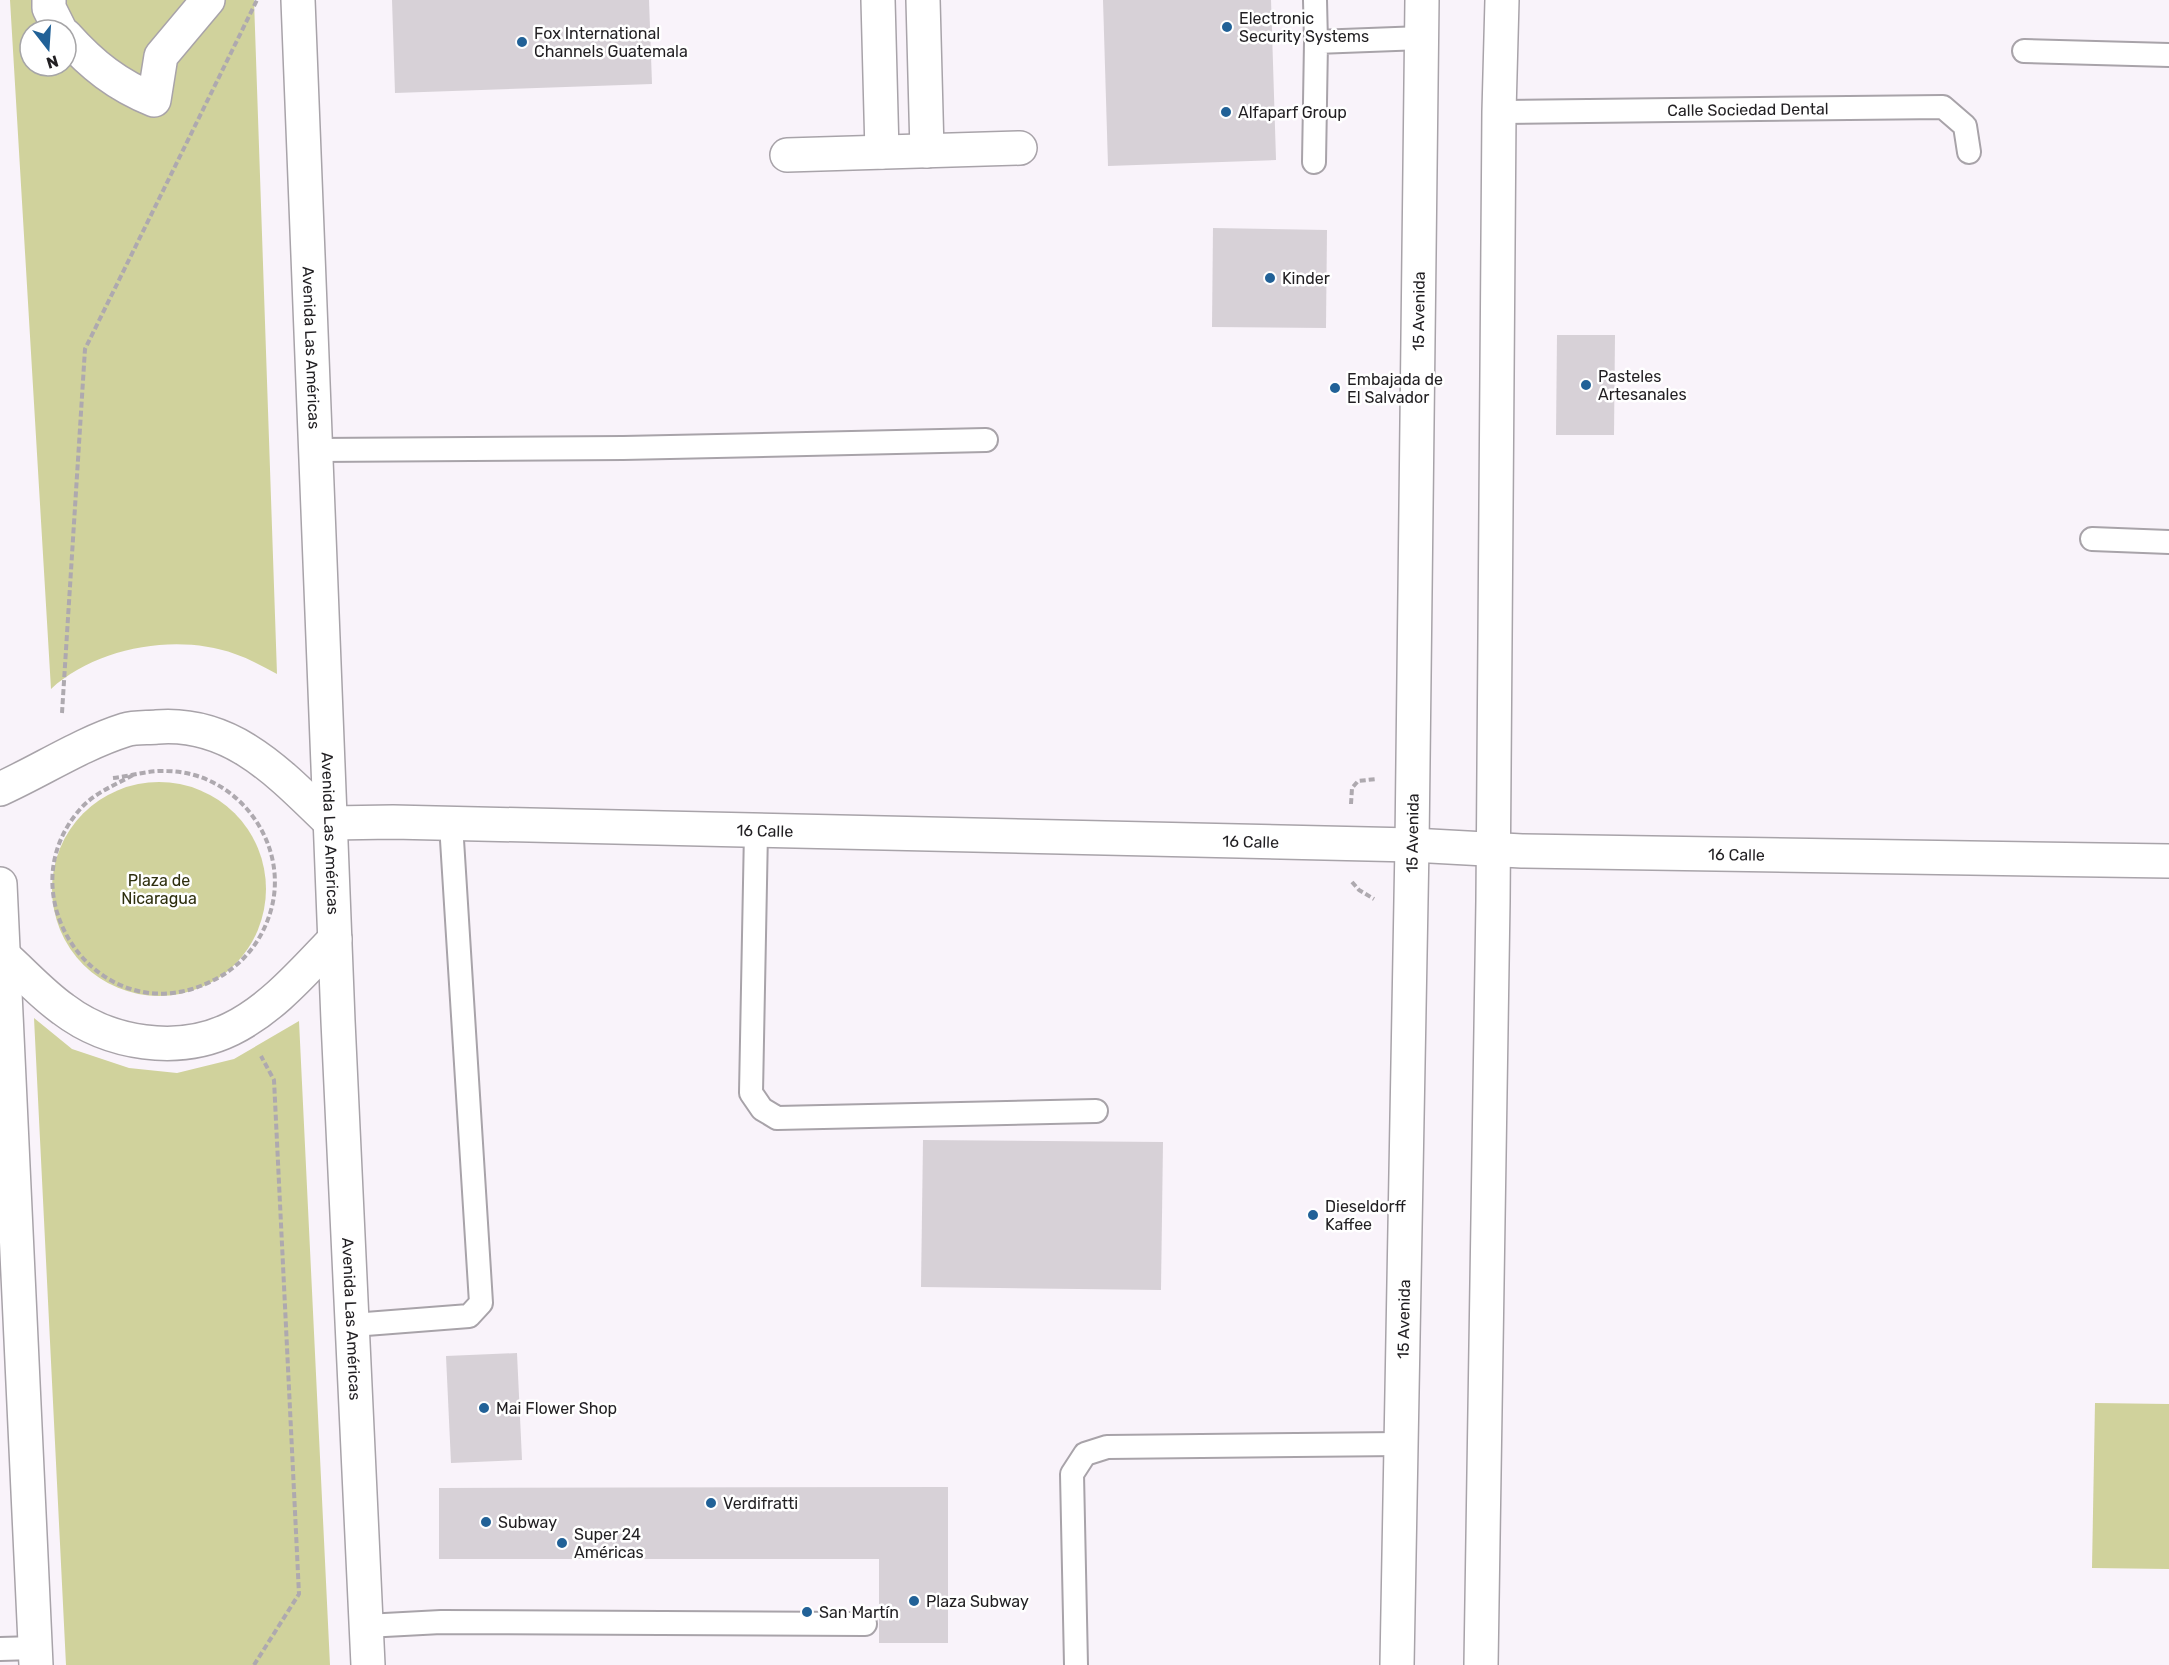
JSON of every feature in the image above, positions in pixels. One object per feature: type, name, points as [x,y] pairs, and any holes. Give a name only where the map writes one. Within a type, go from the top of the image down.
[{"type":"street","points":[[49,0],[55,18]]},
{"type":"street","points":[[78,49],[99,71],[134,92],[154,100],[161,56],[208,0]]},
{"type":"street","name":"Avenida Las Américas","points":[[298,0],[335,939],[368,1665]]},
{"type":"street","points":[[878,0],[882,152]]},
{"type":"street","points":[[923,0],[927,151]]},
{"type":"street","name":"15 Avenida","points":[[1397,1665],[1412,845],[1422,0]]},
{"type":"street","points":[[1480,1665],[1493,850],[1499,112],[1502,0]]},
{"type":"street","points":[[787,155],[1020,148]]},
{"type":"street","points":[[0,789],[127,730],[178,726],[229,739],[272,767],[331,823]]},
{"type":"street","name":"16 Calle","points":[[331,823],[1412,845],[1493,850],[2169,861]]},
{"type":"street","points":[[0,884],[36,1656]]},
{"type":"street","points":[[5,957],[63,1010],[99,1031],[139,1043],[181,1043],[231,1029],[240,1023],[274,1000],[335,939]]},
{"type":"lane","points":[[1314,162],[1315,0]]},
{"type":"lane","points":[[1316,42],[1422,38]]},
{"type":"lane","points":[[2024,51],[2169,55]]},
{"type":"lane","name":"Calle Sociedad Dental","points":[[1499,112],[1943,107],[1965,126],[1969,152]]},
{"type":"lane","points":[[316,450],[563,449],[986,441]]},
{"type":"lane","points":[[2092,539],[2169,542]]},
{"type":"lane","points":[[353,1325],[444,1320],[469,1316],[481,1303],[451,824]]},
{"type":"lane","points":[[756,831],[751,1093],[762,1109],[777,1118],[1096,1111]]},
{"type":"lane","points":[[1076,1665],[1072,1474],[1085,1454],[1107,1447],[1400,1444]]},
{"type":"lane","points":[[366,1626],[441,1622],[865,1624]]},
{"type":"lane","points":[[0,1649],[36,1656]]},
{"type":"path","points":[[133,776],[96,795],[82,807],[61,839],[51,875],[51,894],[61,930],[82,961],[112,983],[148,994],[186,992],[230,972],[261,936],[274,900],[274,863],[261,827],[237,798],[205,778],[168,771],[85,781],[59,761],[85,349],[257,0]]},
{"type":"path","points":[[254,1665],[300,1594],[274,1080],[259,1052]]},
{"type":"green space","points":[[10,0],[254,0],[277,674],[241,656],[212,648],[163,645],[114,654],[70,675],[51,689]]},
{"type":"green space","name":"Plaza de Nicaragua","points":[[148,782],[170,782],[190,786],[210,794],[235,813],[254,838],[262,858],[266,889],[262,920],[254,940],[235,965],[210,984],[190,992],[170,996],[148,996],[128,992],[108,984],[76,957],[64,940],[56,920],[52,900],[52,878],[56,858],[64,838],[91,806],[108,794],[128,786]]},
{"type":"green space","points":[[34,1018],[72,1049],[129,1068],[177,1073],[234,1059],[299,1021],[330,1665],[66,1665]]},
{"type":"green space","points":[[2095,1403],[2169,1404],[2169,1569],[2092,1568]]},
{"type":"building","name":"Fox International Channels Guatemala","points":[[392,0],[649,0],[652,84],[395,93]]},
{"type":"building","points":[[1103,0],[1271,0],[1276,160],[1108,166]]},
{"type":"building","name":"Kinder","points":[[1213,228],[1327,230],[1326,328],[1212,327]]},
{"type":"building","name":"Pasteles Artesanales","points":[[1557,335],[1615,335],[1614,435],[1556,435]]},
{"type":"building","points":[[923,1140],[1163,1142],[1161,1290],[921,1287]]},
{"type":"building","name":"Mai Flower Shop","points":[[517,1353],[522,1460],[451,1463],[446,1356]]},
{"type":"building","name":"Plaza Subway","points":[[948,1487],[948,1643],[879,1643],[879,1559],[439,1559],[439,1488]]},
{"type":"place","name":"Electronic Security Systems","points":[[1227,27]]},
{"type":"place","name":"Fox International Channels Guatemala","points":[[522,42]]},
{"type":"place","name":"Alfaparf Group","points":[[1226,112]]},
{"type":"place","name":"Kinder","points":[[1270,278]]},
{"type":"place","name":"Pasteles Artesanales","points":[[1586,385]]},
{"type":"place","name":"Embajada de El Salvador","points":[[1335,388]]},
{"type":"place","name":"Dieseldorff Kaffee","points":[[1313,1215]]},
{"type":"place","name":"Mai Flower Shop","points":[[484,1408]]},
{"type":"place","name":"Verdifratti","points":[[711,1503]]},
{"type":"place","name":"Subway","points":[[486,1522]]},
{"type":"place","name":"Super 24 Américas","points":[[562,1543]]},
{"type":"place","name":"Plaza Subway","points":[[914,1601]]},
{"type":"place","name":"San Martín","points":[[807,1612]]}]
